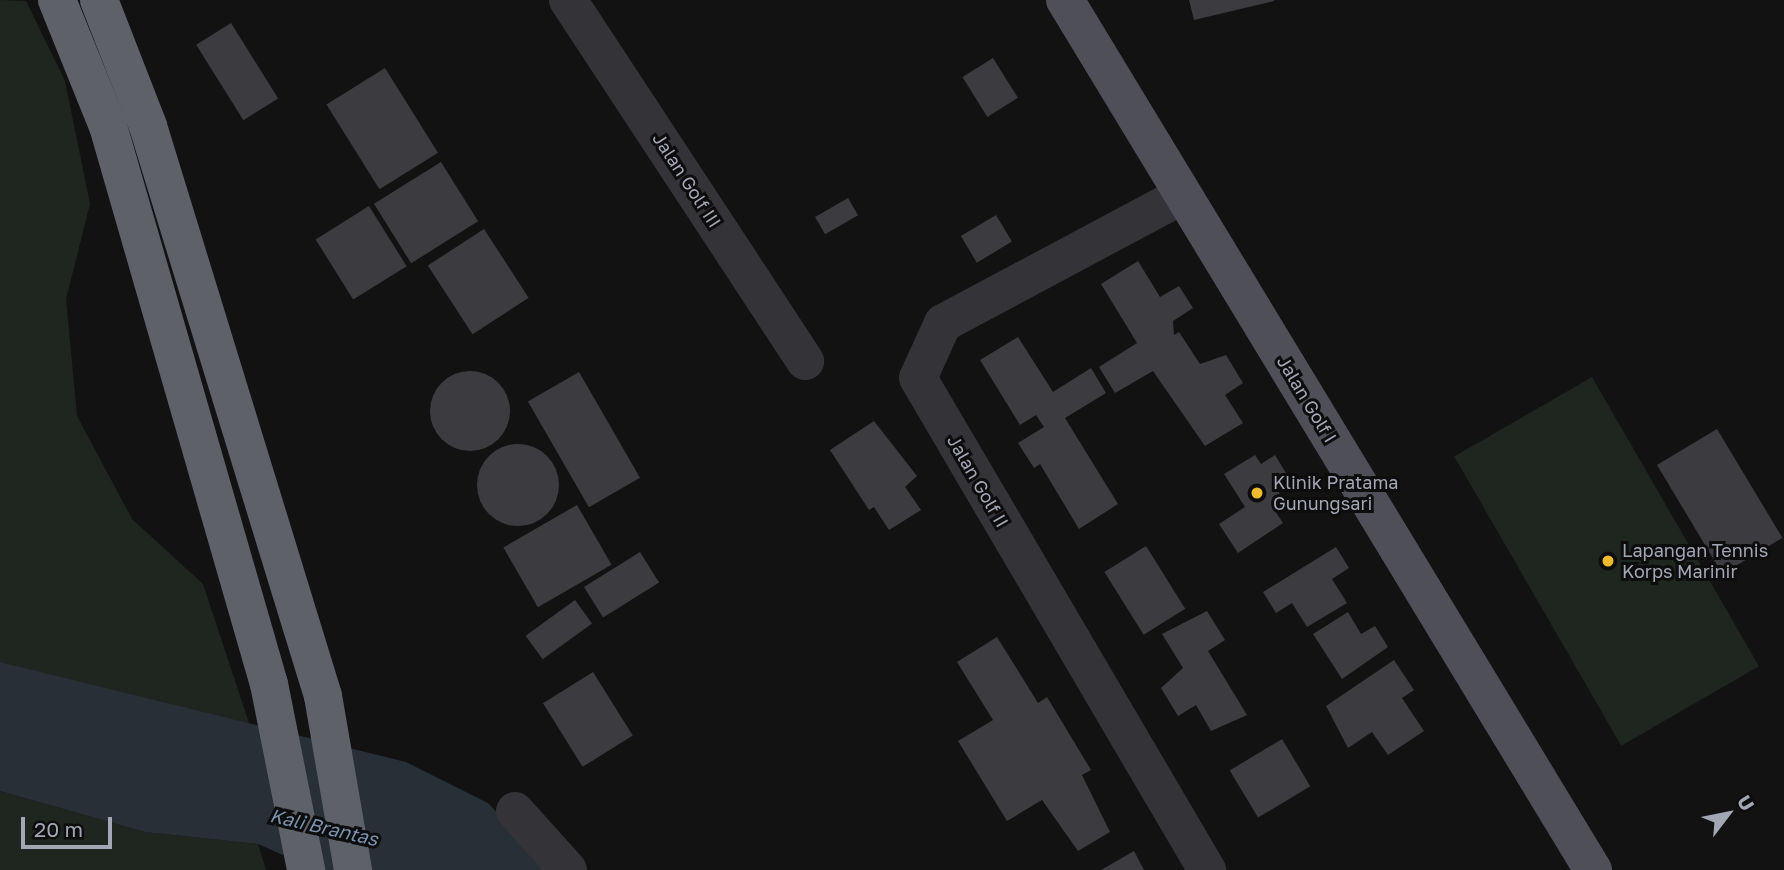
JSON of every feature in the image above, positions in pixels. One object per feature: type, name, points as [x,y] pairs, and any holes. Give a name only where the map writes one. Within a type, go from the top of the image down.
[{"type":"highway","points":[[57,0],[108,126],[269,684],[306,870]]},
{"type":"highway","points":[[99,0],[148,126],[323,696],[353,870]]},
{"type":"main road","name":"Jalan Golf I","points":[[1065,0],[1593,870]]},
{"type":"street","name":"Jalan Golf III","points":[[568,0],[805,360]]},
{"type":"street","name":"Jalan Golf II","points":[[1183,195],[943,323],[918,378],[1207,870]]},
{"type":"street","points":[[515,811],[568,870]]},
{"type":"shaded area","points":[[0,0],[26,1],[65,81],[90,204],[66,299],[77,416],[132,519],[203,584],[250,726],[0,662]]},
{"type":"shaded area","name":"Lapangan Tennis Korps Marinir","points":[[1592,377],[1759,666],[1621,746],[1454,456]]},
{"type":"shaded area","points":[[0,791],[145,832],[258,844],[266,870],[0,870]]},
{"type":"water","name":"Kali Brantas","points":[[0,662],[406,762],[488,803],[550,870],[317,870],[258,844],[145,832],[0,791]]},
{"type":"building","points":[[1189,0],[1274,0],[1274,1],[1194,20]]},
{"type":"building","points":[[231,23],[278,98],[243,120],[196,45]]},
{"type":"building","points":[[993,58],[1018,98],[987,117],[962,77]]},
{"type":"building","points":[[385,68],[438,153],[379,189],[326,105]]},
{"type":"building","points":[[441,162],[478,221],[411,263],[374,204]]},
{"type":"building","points":[[848,198],[858,215],[825,234],[815,217]]},
{"type":"building","points":[[369,206],[407,266],[353,300],[316,239]]},
{"type":"building","points":[[996,215],[1012,242],[977,263],[961,236]]},
{"type":"building","points":[[484,229],[529,298],[472,334],[428,265]]},
{"type":"building","points":[[1138,261],[1160,297],[1179,286],[1193,308],[1173,321],[1174,335],[1179,332],[1200,364],[1226,355],[1243,383],[1225,395],[1243,423],[1205,446],[1153,371],[1115,393],[1099,367],[1137,343],[1101,284]]},
{"type":"building","points":[[1018,337],[1053,392],[1091,368],[1106,393],[1065,418],[1118,504],[1079,529],[1040,464],[1034,468],[1018,443],[1044,427],[1036,415],[1020,425],[980,360]]},
{"type":"building","points":[[462,371],[478,371],[499,382],[510,403],[510,419],[499,440],[478,451],[462,451],[448,445],[436,433],[430,419],[430,403],[436,389],[448,377]]},
{"type":"building","points":[[579,372],[640,478],[589,507],[528,402]]},
{"type":"building","points":[[874,421],[917,476],[905,487],[921,510],[889,530],[874,507],[869,510],[830,450]]},
{"type":"building","points":[[1717,429],[1782,538],[1722,574],[1657,465]]},
{"type":"building","points":[[518,444],[534,447],[547,456],[556,469],[559,485],[556,501],[547,514],[534,523],[518,526],[502,523],[489,514],[480,501],[477,485],[480,469],[489,456],[502,447]]},
{"type":"building","name":"Klinik Pratama Gunungsari","points":[[1255,455],[1261,464],[1275,455],[1286,473],[1272,481],[1286,504],[1275,511],[1283,523],[1238,553],[1219,524],[1245,507],[1224,474]]},
{"type":"building","points":[[577,505],[612,565],[538,607],[503,548]]},
{"type":"building","points":[[1146,546],[1185,609],[1144,635],[1104,572]]},
{"type":"building","points":[[1336,547],[1349,568],[1332,579],[1347,603],[1307,627],[1292,603],[1276,613],[1263,592]]},
{"type":"building","points":[[640,552],[659,583],[603,618],[584,587]]},
{"type":"building","points":[[575,600],[592,623],[543,659],[526,636]]},
{"type":"building","points":[[1207,611],[1225,640],[1208,651],[1247,715],[1211,731],[1196,705],[1178,716],[1161,688],[1183,668],[1162,634]]},
{"type":"building","points":[[1348,612],[1361,634],[1375,626],[1388,647],[1342,679],[1313,634]]},
{"type":"building","points":[[997,637],[1038,703],[1047,697],[1091,770],[1082,775],[1110,832],[1078,851],[1042,800],[1007,821],[958,741],[993,720],[957,662]]},
{"type":"building","points":[[1394,660],[1414,690],[1402,698],[1424,731],[1388,755],[1372,732],[1348,748],[1326,706]]},
{"type":"building","points":[[593,672],[633,736],[583,767],[543,703]]},
{"type":"building","points":[[1282,739],[1310,786],[1258,818],[1230,770]]},
{"type":"building","points":[[1134,851],[1144,870],[1101,870]]},
{"type":"place","name":"Klinik Pratama Gunungsari","points":[[1257,493]]},
{"type":"place","name":"Lapangan Tennis Korps Marinir","points":[[1608,561]]}]
